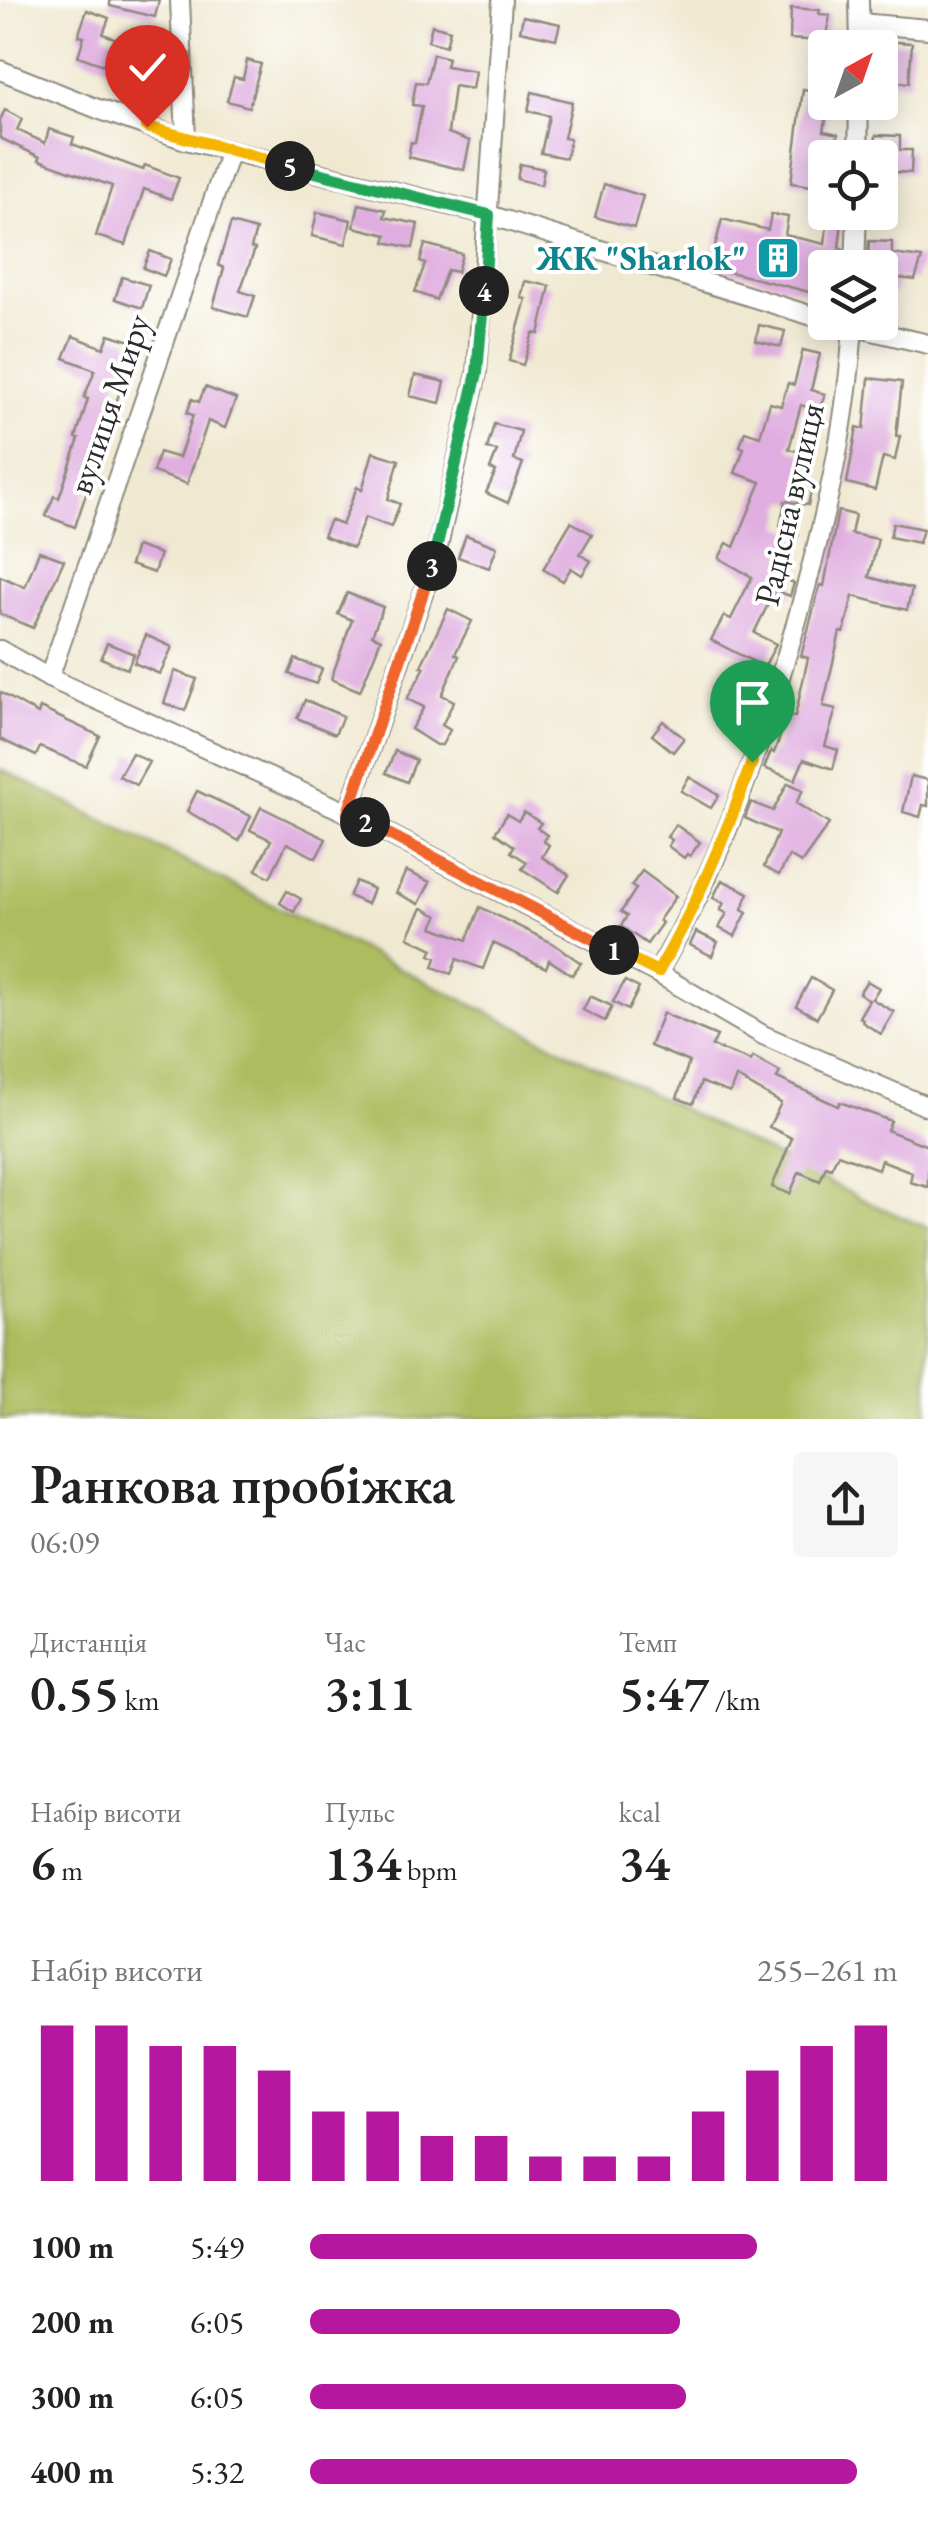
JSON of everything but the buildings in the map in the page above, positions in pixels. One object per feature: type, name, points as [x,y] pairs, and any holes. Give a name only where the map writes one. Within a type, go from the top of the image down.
[{"type":"street","points":[[180,0],[186,140]]},
{"type":"street","points":[[348,813],[435,559],[477,373],[502,0]]},
{"type":"street","points":[[859,0],[860,30]]},
{"type":"street","points":[[860,23],[928,29]]},
{"type":"street","points":[[0,70],[186,140],[489,215],[808,315]]},
{"type":"street","name":"вулиця Миру","points":[[50,678],[230,151]]},
{"type":"street","points":[[898,337],[928,344]]},
{"type":"street","name":"Радісна вулиця","points":[[658,972],[685,926],[726,835],[778,688],[823,526],[850,380],[847,340]]},
{"type":"street","points":[[0,650],[50,678],[348,813],[658,972],[763,1035],[928,1108]]},
{"type":"green space","points":[[0,769],[876,1206],[928,1228],[928,1419],[0,1419]]},
{"type":"place","name":"ЖК \"Sharlok\"","points":[[778,258]]},
{"type":"route","points":[[147,127],[489,215],[477,373],[435,559],[348,813],[658,972],[685,926],[726,835],[752,762]]}]
